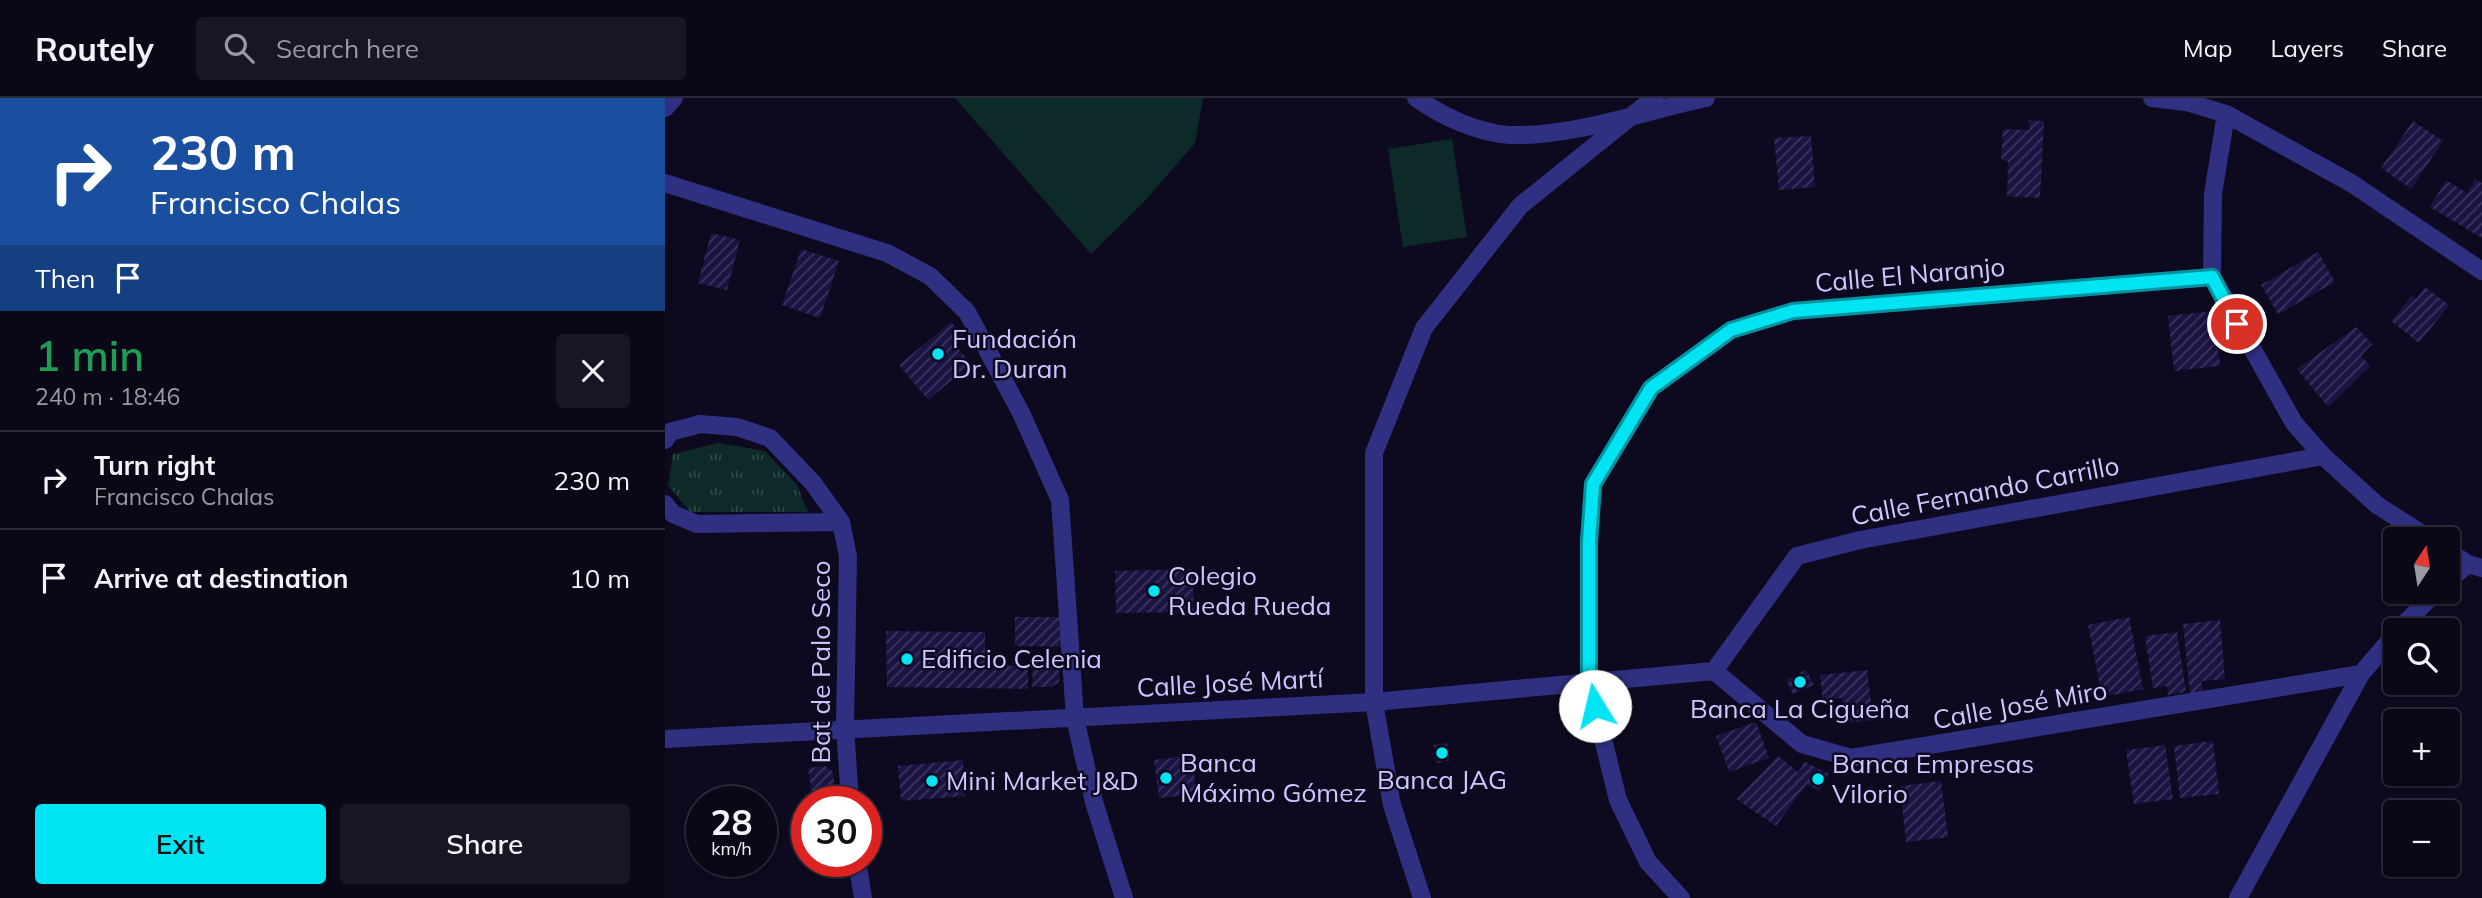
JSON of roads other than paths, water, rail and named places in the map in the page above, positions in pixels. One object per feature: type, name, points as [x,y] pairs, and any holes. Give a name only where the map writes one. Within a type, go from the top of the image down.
[{"type":"street","points":[[665,108],[674,98]]},
{"type":"street","points":[[1416,98],[1445,117],[1509,135],[1573,130],[1706,98]]},
{"type":"street","points":[[1422,898],[1392,806],[1374,702],[1374,453],[1424,328],[1520,206],[1654,98]]},
{"type":"street","points":[[2151,98],[2186,102],[2226,114],[2351,183],[2482,271]]},
{"type":"street","points":[[2226,114],[2213,194],[2212,277],[2294,423],[2323,456],[2377,505],[2411,527]]},
{"type":"street","points":[[665,183],[887,253],[930,276],[967,312],[1021,413],[1059,500],[1075,718],[1094,802],[1123,898]]},
{"type":"street","name":"Calle El Naranjo","points":[[1681,898],[1648,862],[1618,800],[1589,682],[1589,542],[1593,484],[1651,388],[1731,330],[1793,311],[2212,277]]},
{"type":"street","name":"Bat de Palo Seco","points":[[665,440],[670,432],[700,424],[737,426],[770,438],[813,483],[842,522],[848,556],[845,727],[849,786]]},
{"type":"street","name":"Calle Fernando Carrillo","points":[[1714,671],[1797,556],[1874,537],[2323,456]]},
{"type":"street","name":"Bat de Palo Seco","points":[[665,504],[673,514],[697,524],[842,522]]},
{"type":"street","points":[[2410,618],[2424,604]]},
{"type":"street","points":[[2238,898],[2361,674],[2383,648]]},
{"type":"street","name":"Calle José Martí","points":[[665,738],[1374,702],[1714,671]]},
{"type":"street","name":"Calle José Miro","points":[[1714,671],[1802,744],[1851,758],[2361,674]]},
{"type":"street","points":[[860,877],[863,898]]},
{"type":"place","name":"Fundación Dr. Duran","points":[[938,354]]},
{"type":"place","name":"Colegio Rueda Rueda","points":[[1154,591]]},
{"type":"place","name":"Edificio Celenia","points":[[907,659]]},
{"type":"place","name":"Banca La Cigueña","points":[[1800,682]]},
{"type":"place","name":"Banca JAG","points":[[1442,753]]},
{"type":"place","name":"Banca Máximo Gómez","points":[[1166,778]]},
{"type":"place","name":"Banca Empresas Vilorio","points":[[1818,779]]},
{"type":"place","name":"Mini Market J&D","points":[[932,781]]}]
